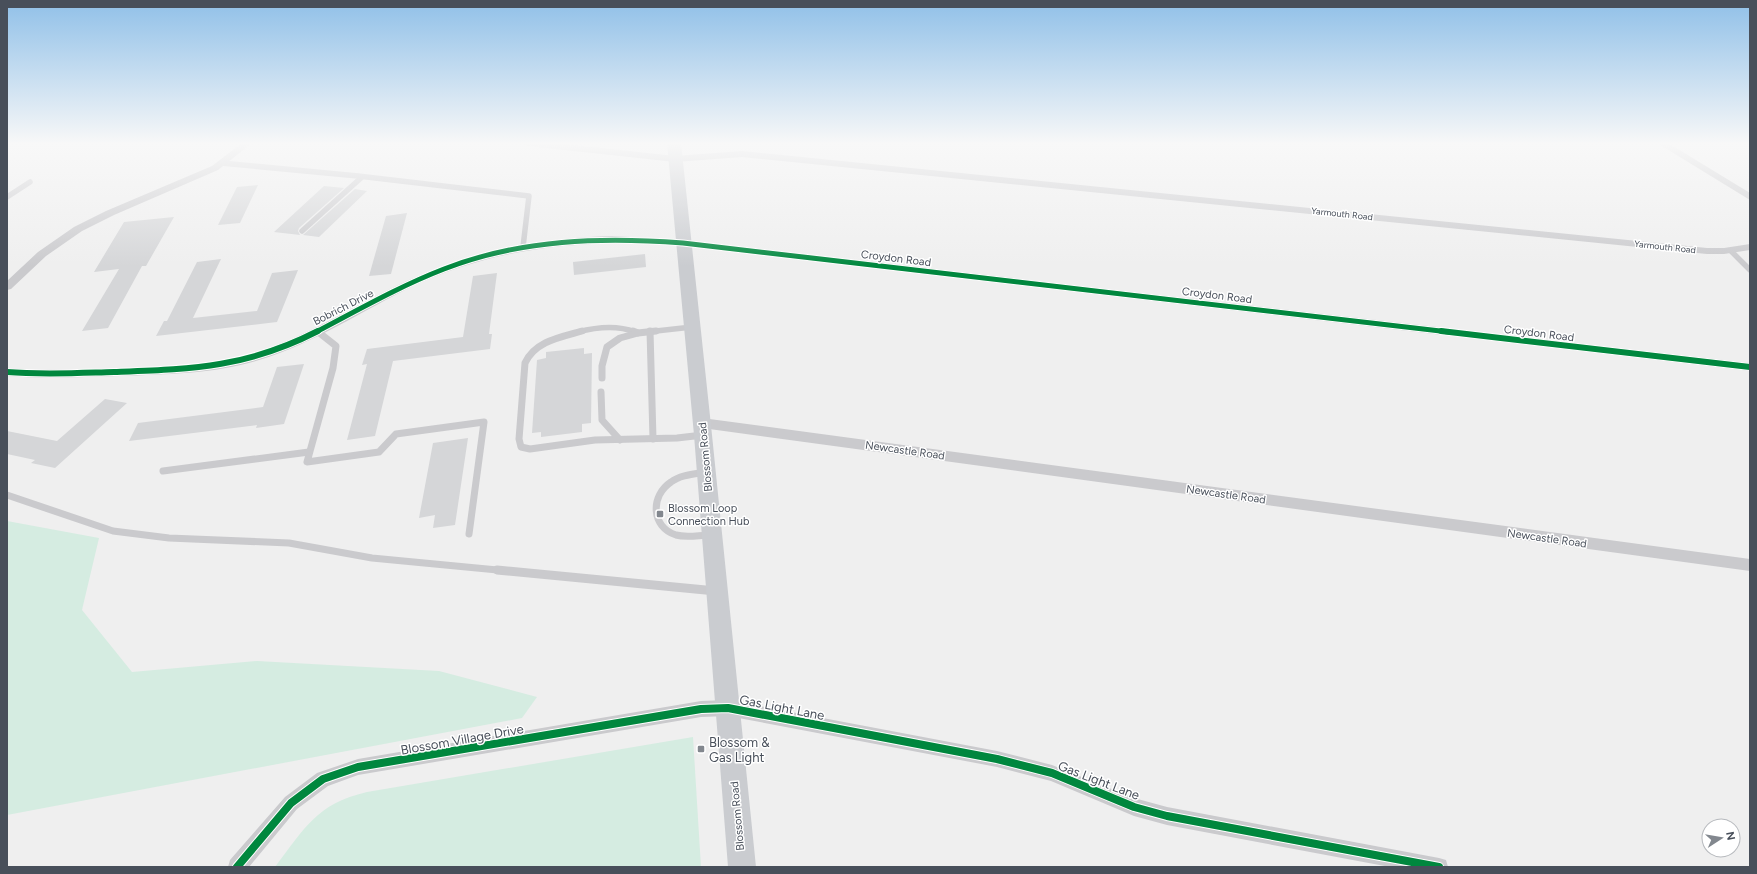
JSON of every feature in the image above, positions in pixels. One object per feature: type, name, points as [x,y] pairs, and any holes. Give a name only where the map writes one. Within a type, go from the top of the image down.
[{"type":"street","points":[[7,287],[42,254],[78,229],[110,213],[178,184]]},
{"type":"street","name":"Blossom Road","points":[[677,184],[712,534],[742,867]]},
{"type":"street","name":"Yarmouth Road","points":[[1038,184],[1707,251],[1731,251],[1750,247]]},
{"type":"street","points":[[1728,184],[1750,197]]},
{"type":"street","name":"Bobrich Drive","points":[[7,372],[62,374],[174,370],[218,365],[275,350],[317,331],[426,276],[475,258],[522,247],[599,238],[639,238],[683,243]]},
{"type":"street","name":"Croydon Road","points":[[683,243],[1750,368]]},
{"type":"street","name":"Newcastle Road","points":[[702,429],[1750,565]]},
{"type":"street","name":"Blossom Village Drive","points":[[237,867],[291,803],[323,779],[358,767],[701,709],[728,708]]},
{"type":"street","name":"Gas Light Lane","points":[[728,708],[997,759],[1052,773],[1134,807],[1167,816],[1439,867]]},
{"type":"lane","points":[[7,197],[27,184]]},
{"type":"lane","points":[[302,231],[354,184]]},
{"type":"lane","points":[[422,184],[529,196],[522,247]]},
{"type":"lane","points":[[1731,251],[1750,270]]},
{"type":"lane","points":[[638,333],[625,328],[607,327],[586,330],[556,338],[537,347],[529,354],[525,363],[519,439],[521,447],[530,449],[595,440],[654,439],[702,429]]},
{"type":"lane","points":[[602,378],[602,366],[607,347],[620,338],[650,331],[692,327]]},
{"type":"lane","points":[[317,331],[336,346],[334,368],[307,462],[379,452],[396,434],[484,422],[469,534]]},
{"type":"lane","points":[[650,331],[654,439]]},
{"type":"lane","points":[[601,392],[602,420],[620,440]]},
{"type":"lane","points":[[163,471],[309,452]]},
{"type":"lane","points":[[706,472],[683,476],[670,482],[662,491],[655,504],[655,516],[662,528],[676,535],[712,534]]},
{"type":"lane","points":[[7,496],[113,530],[169,538],[289,543],[372,558],[717,591]]},
{"type":"green space","points":[[7,521],[99,538],[82,610],[132,672],[257,661],[439,671],[537,697],[522,718],[7,815]]},
{"type":"green space","points":[[693,737],[701,867],[275,867],[313,819],[335,803],[350,797],[367,792]]},
{"type":"building","points":[[258,185],[240,223],[218,225],[237,187]]},
{"type":"building","points":[[324,186],[344,188],[299,228],[298,231],[300,235],[274,232]]},
{"type":"building","points":[[355,189],[367,191],[319,237],[303,235]]},
{"type":"building","points":[[407,213],[391,274],[369,276],[386,216]]},
{"type":"building","points":[[174,217],[146,266],[142,266],[108,328],[82,331],[119,269],[94,272],[124,222]]},
{"type":"building","points":[[645,254],[646,267],[574,275],[573,262]]},
{"type":"building","points":[[221,259],[193,318],[257,311],[272,273],[298,270],[277,322],[156,336],[164,321],[167,321],[197,262]]},
{"type":"building","points":[[497,273],[489,334],[492,334],[490,349],[393,361],[375,436],[347,440],[367,364],[362,365],[367,349],[463,337],[473,276]]},
{"type":"building","points":[[584,348],[584,354],[592,353],[591,423],[582,424],[582,432],[541,437],[541,432],[532,433],[537,360],[546,358],[546,352]]},
{"type":"building","points":[[304,364],[284,424],[256,428],[257,425],[129,441],[138,423],[263,407],[277,367]]},
{"type":"building","points":[[105,399],[127,403],[55,468],[31,463],[35,460],[7,454],[7,431],[57,441]]},
{"type":"building","points":[[468,438],[455,525],[433,528],[435,515],[419,518],[433,443]]},
{"type":"cycle path","points":[[7,372],[62,374],[169,370],[239,362],[296,342],[411,283],[445,269],[478,258],[511,249],[544,244],[578,240],[612,239],[683,243],[1750,367]]},
{"type":"cycle path","points":[[237,867],[291,803],[323,779],[358,767],[701,709],[728,708],[997,759],[1052,773],[1134,807],[1167,816],[1439,867]]},
{"type":"place","name":"Blossom Loop Connection Hub","points":[[660,514]]},
{"type":"place","name":"Blossom & Gas Light","points":[[701,749]]}]
